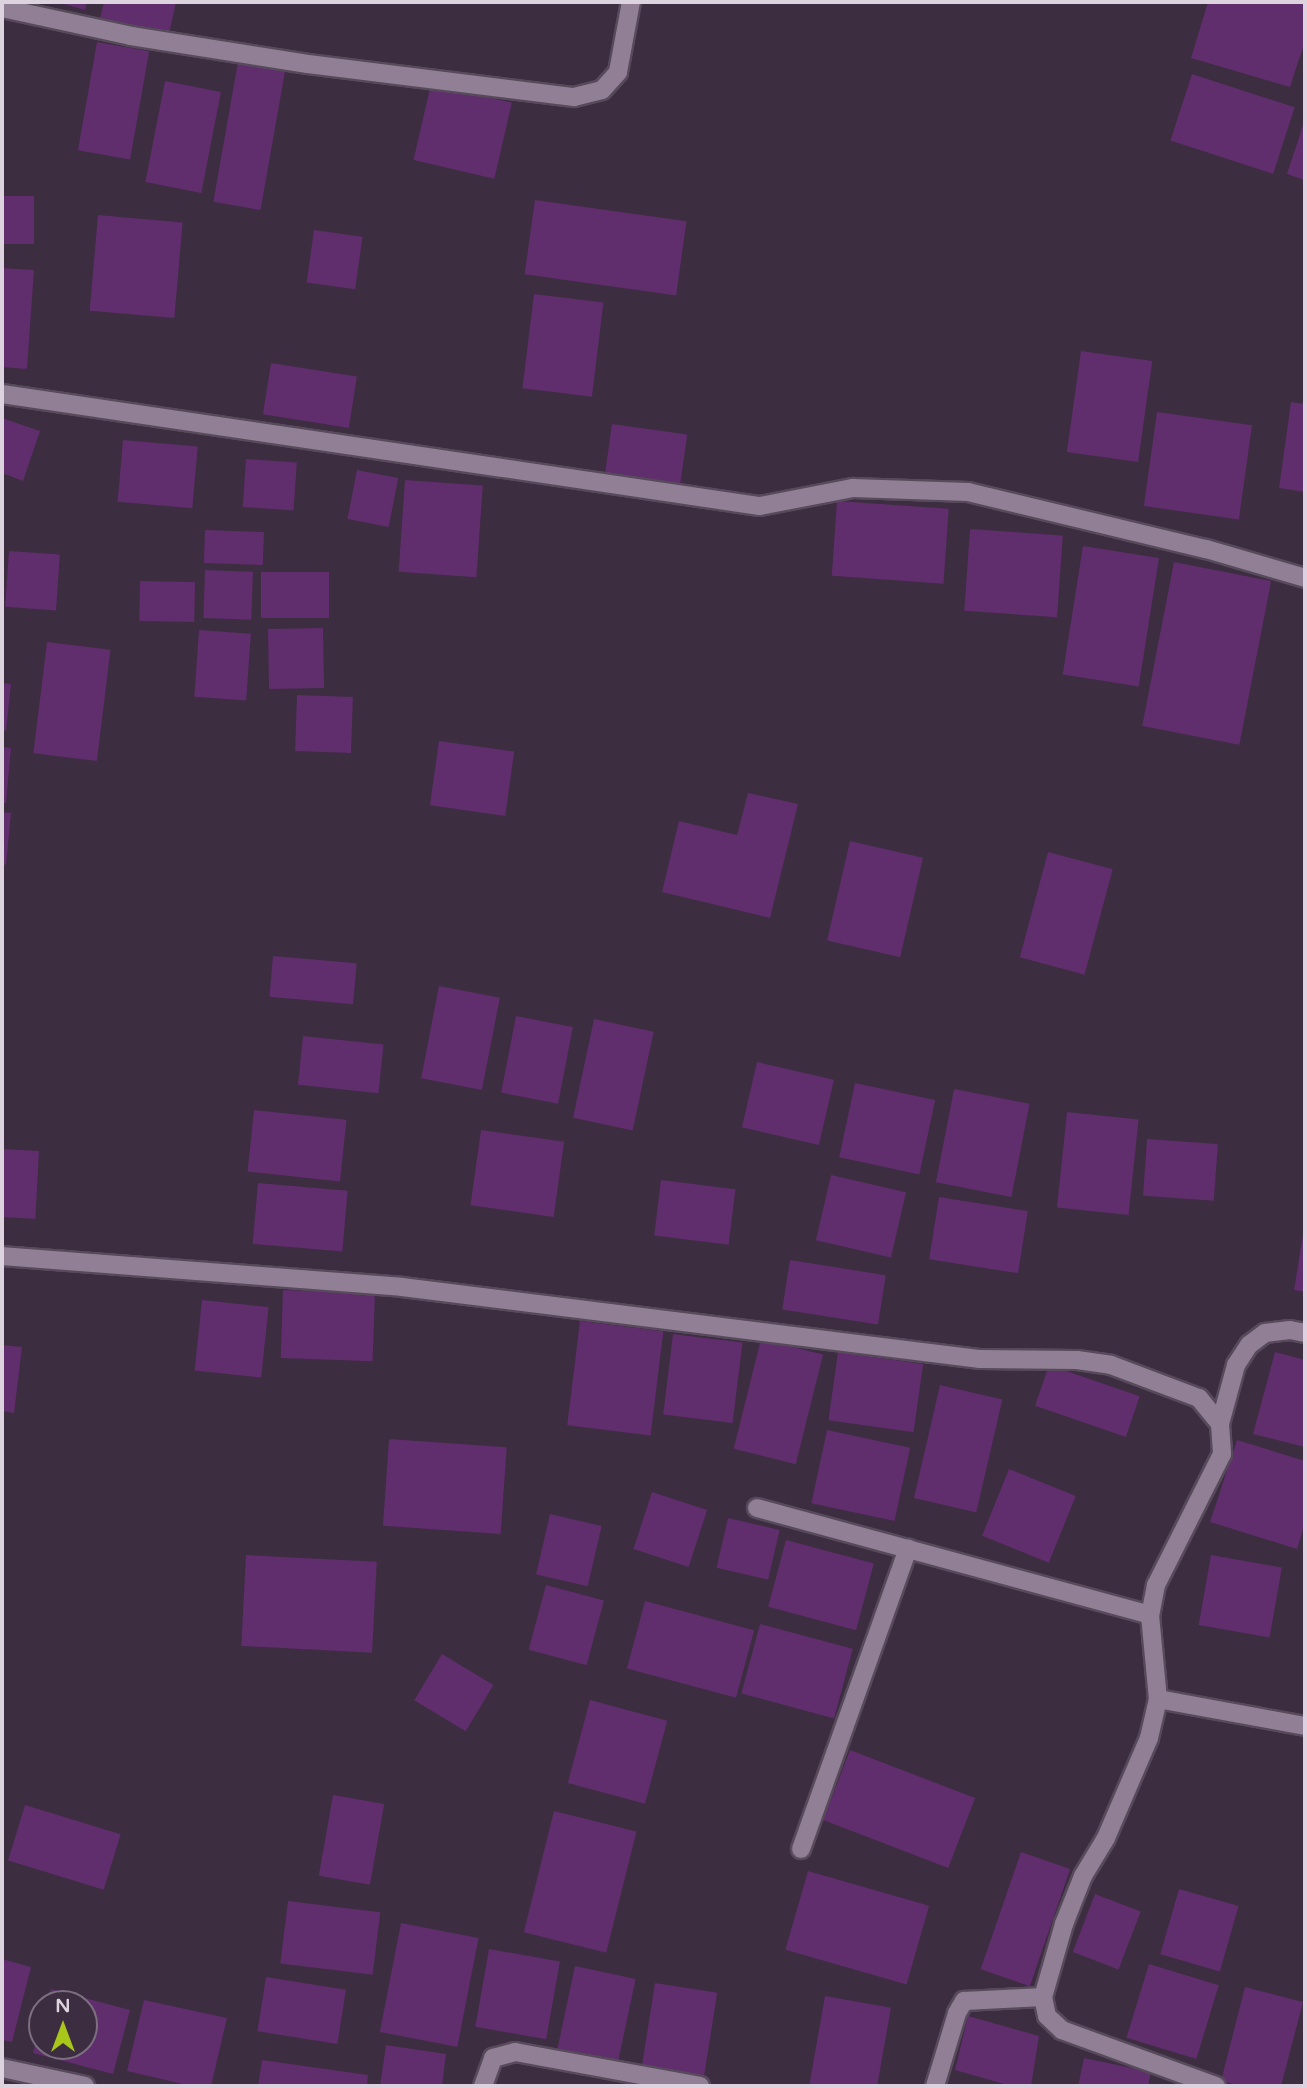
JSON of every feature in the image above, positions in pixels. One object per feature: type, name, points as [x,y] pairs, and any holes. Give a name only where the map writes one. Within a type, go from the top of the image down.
[{"type":"street","points":[[2,8],[131,36],[309,65],[574,97],[602,90],[618,72],[631,2]]},
{"type":"street","points":[[2,394],[760,506],[853,488],[968,492],[1206,549],[1305,578]]},
{"type":"street","points":[[2,1256],[402,1287],[979,1359],[1077,1360],[1111,1366],[1199,1398],[1220,1424]]},
{"type":"street","points":[[1216,2086],[1062,2030],[1047,2017],[1043,1997],[1064,1924],[1083,1876],[1106,1838],[1149,1738],[1158,1699],[1150,1615],[1156,1585],[1222,1454],[1220,1424],[1236,1366],[1250,1345],[1265,1333],[1290,1330],[1305,1333]]},
{"type":"street","points":[[757,1508],[1150,1615]]},
{"type":"street","points":[[801,1849],[908,1548]]},
{"type":"street","points":[[1158,1699],[1305,1726]]},
{"type":"street","points":[[935,2086],[957,2013],[964,2001],[1043,1997]]},
{"type":"street","points":[[483,2086],[494,2058],[515,2052],[700,2086]]},
{"type":"street","points":[[2,2068],[85,2086]]},
{"type":"building","points":[[57,2],[87,2],[85,10]]},
{"type":"building","points":[[104,2],[176,2],[169,34],[100,18]]},
{"type":"building","points":[[1208,2],[1295,2],[1305,5],[1305,41],[1290,87],[1191,58]]},
{"type":"building","points":[[97,42],[149,51],[130,160],[78,150]]},
{"type":"building","points":[[239,56],[286,64],[261,210],[213,202]]},
{"type":"building","points":[[1192,74],[1295,107],[1273,174],[1170,141]]},
{"type":"building","points":[[165,81],[221,92],[201,193],[145,182]]},
{"type":"building","points":[[431,84],[512,103],[494,179],[413,160]]},
{"type":"building","points":[[1305,119],[1305,180],[1287,174]]},
{"type":"building","points":[[2,196],[34,196],[34,244],[2,244]]},
{"type":"building","points":[[535,200],[687,221],[676,296],[525,274]]},
{"type":"building","points":[[98,215],[183,222],[174,318],[90,311]]},
{"type":"building","points":[[314,230],[363,237],[355,289],[307,282]]},
{"type":"building","points":[[2,268],[34,270],[27,369],[2,367]]},
{"type":"building","points":[[534,294],[603,303],[592,397],[522,388]]},
{"type":"building","points":[[1081,351],[1152,361],[1138,462],[1067,452]]},
{"type":"building","points":[[271,363],[357,377],[349,428],[263,414]]},
{"type":"building","points":[[1291,402],[1305,404],[1305,492],[1279,488]]},
{"type":"building","points":[[1157,412],[1252,425],[1239,519],[1144,506]]},
{"type":"building","points":[[2,418],[40,431],[23,481],[2,473]]},
{"type":"building","points":[[612,424],[687,435],[680,485],[605,475]]},
{"type":"building","points":[[123,440],[198,447],[192,508],[118,502]]},
{"type":"building","points":[[246,459],[297,463],[294,510],[243,507]]},
{"type":"building","points":[[357,470],[398,478],[389,527],[347,519]]},
{"type":"building","points":[[405,480],[483,485],[476,577],[399,572]]},
{"type":"building","points":[[837,501],[949,509],[943,584],[832,576]]},
{"type":"building","points":[[970,529],[1063,535],[1057,617],[964,611]]},
{"type":"building","points":[[205,530],[264,532],[263,565],[204,563]]},
{"type":"building","points":[[1083,546],[1159,558],[1139,686],[1063,674]]},
{"type":"building","points":[[9,551],[60,555],[56,610],[5,607]]},
{"type":"building","points":[[1174,562],[1271,581],[1239,745],[1142,726]]},
{"type":"building","points":[[205,570],[253,572],[251,620],[203,618]]},
{"type":"building","points":[[261,572],[329,572],[329,618],[261,618]]},
{"type":"building","points":[[140,581],[195,582],[194,622],[139,621]]},
{"type":"building","points":[[323,628],[324,688],[269,689],[268,629]]},
{"type":"building","points":[[199,630],[251,634],[246,700],[194,697]]},
{"type":"building","points":[[47,642],[111,650],[97,761],[33,753]]},
{"type":"building","points":[[2,683],[11,684],[6,731],[2,730]]},
{"type":"building","points":[[297,695],[353,697],[351,753],[295,751]]},
{"type":"building","points":[[439,741],[514,752],[505,816],[430,805]]},
{"type":"building","points":[[2,747],[11,748],[6,803],[2,803]]},
{"type":"building","points":[[748,793],[798,804],[770,918],[662,892],[679,821],[737,835]]},
{"type":"building","points":[[2,812],[11,813],[6,865],[2,864]]},
{"type":"building","points":[[850,841],[923,858],[900,957],[827,940]]},
{"type":"building","points":[[1048,852],[1113,869],[1085,975],[1020,957]]},
{"type":"building","points":[[273,956],[357,963],[353,1004],[269,997]]},
{"type":"building","points":[[439,986],[500,998],[482,1090],[421,1078]]},
{"type":"building","points":[[516,1016],[573,1027],[558,1104],[501,1093]]},
{"type":"building","points":[[594,1019],[654,1032],[633,1130],[573,1118]]},
{"type":"building","points":[[303,1036],[384,1044],[378,1093],[298,1085]]},
{"type":"building","points":[[757,1062],[834,1080],[819,1145],[742,1127]]},
{"type":"building","points":[[855,1083],[935,1100],[919,1174],[839,1157]]},
{"type":"building","points":[[954,1089],[1030,1104],[1011,1197],[936,1182]]},
{"type":"building","points":[[254,1110],[346,1120],[340,1181],[248,1172]]},
{"type":"building","points":[[1067,1112],[1139,1120],[1129,1215],[1057,1207]]},
{"type":"building","points":[[481,1130],[564,1142],[554,1217],[470,1205]]},
{"type":"building","points":[[1147,1139],[1218,1144],[1214,1201],[1143,1196]]},
{"type":"building","points":[[2,1149],[39,1151],[35,1219],[2,1217]]},
{"type":"building","points":[[831,1175],[906,1192],[891,1258],[816,1240]]},
{"type":"building","points":[[661,1180],[735,1189],[729,1245],[654,1236]]},
{"type":"building","points":[[258,1183],[348,1191],[342,1252],[253,1244]]},
{"type":"building","points":[[939,1197],[1028,1211],[1018,1273],[929,1259]]},
{"type":"building","points":[[1305,1229],[1305,1292],[1294,1290]]},
{"type":"building","points":[[790,1260],[886,1275],[878,1325],[782,1309]]},
{"type":"building","points":[[283,1290],[375,1293],[373,1361],[281,1358]]},
{"type":"building","points":[[202,1300],[269,1307],[261,1378],[195,1371]]},
{"type":"building","points":[[580,1321],[663,1331],[651,1435],[567,1425]]},
{"type":"building","points":[[673,1334],[742,1343],[733,1423],[663,1414]]},
{"type":"building","points":[[761,1339],[823,1354],[796,1464],[734,1449]]},
{"type":"building","points":[[2,1345],[22,1347],[14,1413],[2,1411]]},
{"type":"building","points":[[838,1352],[923,1364],[914,1432],[828,1420]]},
{"type":"building","points":[[1275,1352],[1305,1360],[1305,1447],[1253,1434]]},
{"type":"building","points":[[1049,1365],[1140,1396],[1126,1437],[1035,1406]]},
{"type":"building","points":[[940,1385],[1002,1399],[976,1512],[914,1498]]},
{"type":"building","points":[[827,1430],[910,1448],[895,1521],[811,1503]]},
{"type":"building","points":[[389,1439],[507,1447],[501,1534],[383,1526]]},
{"type":"building","points":[[1237,1440],[1305,1461],[1305,1523],[1297,1549],[1210,1522]]},
{"type":"building","points":[[1009,1469],[1076,1496],[1049,1563],[982,1536]]},
{"type":"building","points":[[652,1492],[707,1510],[689,1567],[633,1549]]},
{"type":"building","points":[[550,1514],[602,1526],[588,1586],[536,1574]]},
{"type":"building","points":[[728,1518],[780,1530],[768,1580],[717,1568]]},
{"type":"building","points":[[786,1540],[874,1564],[856,1630],[768,1607]]},
{"type":"building","points":[[246,1555],[377,1562],[372,1653],[241,1646]]},
{"type":"building","points":[[1211,1555],[1282,1568],[1270,1637],[1199,1625]]},
{"type":"building","points":[[546,1585],[604,1601],[587,1665],[529,1650]]},
{"type":"building","points":[[645,1601],[754,1630],[736,1698],[627,1669]]},
{"type":"building","points":[[760,1624],[853,1649],[834,1718],[741,1694]]},
{"type":"building","points":[[442,1654],[493,1685],[466,1731],[414,1700]]},
{"type":"building","points":[[590,1700],[667,1721],[645,1804],[568,1783]]},
{"type":"building","points":[[850,1750],[975,1798],[948,1868],[823,1820]]},
{"type":"building","points":[[333,1795],[384,1804],[370,1885],[319,1876]]},
{"type":"building","points":[[25,1805],[121,1834],[104,1890],[8,1860]]},
{"type":"building","points":[[554,1811],[636,1832],[606,1953],[524,1932]]},
{"type":"building","points":[[1021,1852],[1070,1869],[1030,1986],[981,1969]]},
{"type":"building","points":[[808,1871],[929,1906],[907,1985],[785,1950]]},
{"type":"building","points":[[1179,1889],[1239,1906],[1220,1971],[1160,1954]]},
{"type":"building","points":[[1095,1894],[1141,1912],[1119,1969],[1073,1952]]},
{"type":"building","points":[[288,1901],[380,1912],[373,1975],[280,1964]]},
{"type":"building","points":[[401,1923],[479,1938],[457,2047],[380,2032]]},
{"type":"building","points":[[489,1949],[560,1962],[546,2039],[475,2027]]},
{"type":"building","points":[[2,1959],[31,1967],[12,2042],[2,2040]]},
{"type":"building","points":[[1149,1964],[1219,1985],[1196,2059],[1126,2038]]},
{"type":"building","points":[[575,1966],[636,1979],[618,2062],[557,2049]]},
{"type":"building","points":[[266,1977],[346,1990],[337,2044],[257,2031]]},
{"type":"building","points":[[655,1983],[717,1993],[704,2077],[642,2067]]},
{"type":"building","points":[[1245,1987],[1303,2002],[1281,2086],[1242,2086],[1221,2081]]},
{"type":"building","points":[[825,1996],[891,2008],[877,2086],[809,2086]]},
{"type":"building","points":[[144,2000],[227,2018],[211,2086],[191,2086],[127,2071]]},
{"type":"building","points":[[98,2001],[130,2010],[113,2074],[60,2060],[98,2060]]},
{"type":"building","points":[[968,2016],[1039,2036],[1031,2086],[1011,2086],[955,2070]]},
{"type":"building","points":[[386,2045],[446,2054],[442,2086],[380,2086]]},
{"type":"building","points":[[1084,2058],[1151,2072],[1148,2086],[1078,2086]]},
{"type":"building","points":[[262,2060],[368,2075],[367,2086],[258,2086]]}]
